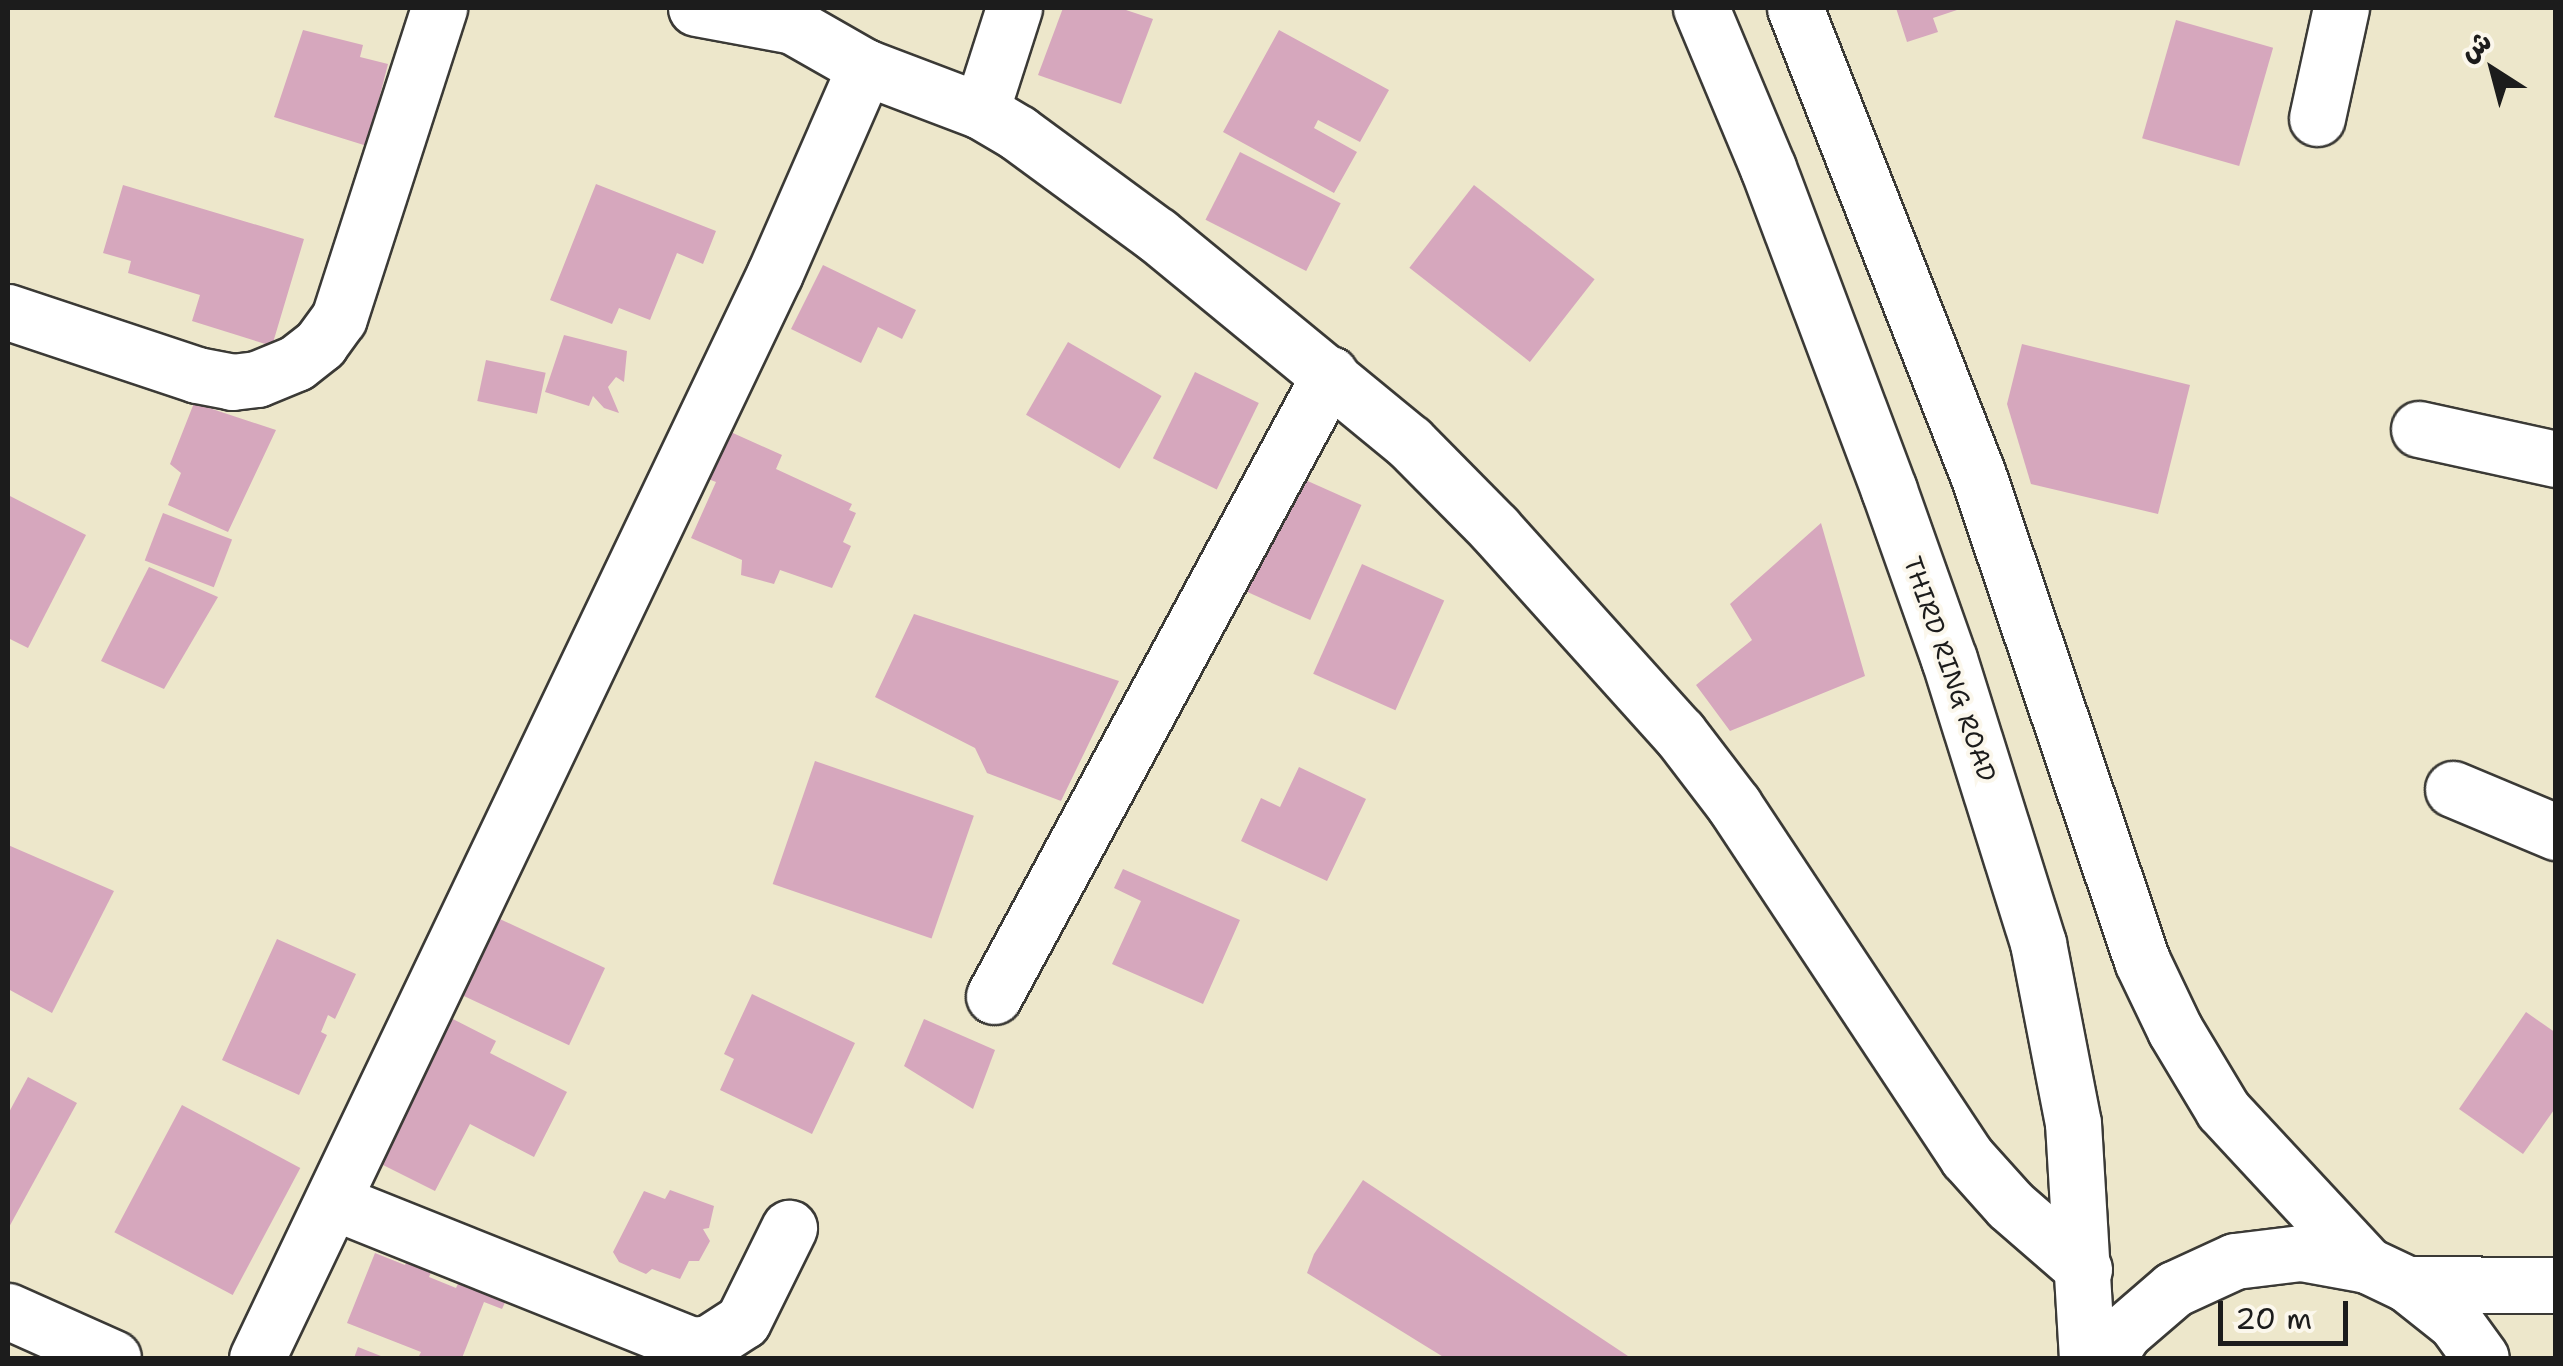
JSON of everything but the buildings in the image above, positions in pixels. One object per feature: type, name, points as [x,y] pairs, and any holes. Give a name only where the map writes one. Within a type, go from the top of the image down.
[{"type":"street","points":[[8,312],[197,375],[232,382],[258,379],[296,363],[320,344],[338,318],[438,8]]},
{"type":"street","points":[[696,8],[794,26],[866,67],[981,111],[1018,133],[1156,235],[1409,442],[1495,529],[1678,733],[1734,806],[1968,1157],[2010,1205],[2084,1269]]},
{"type":"street","points":[[981,111],[1014,8]]},
{"type":"street","name":"THIRD RING ROAD","points":[[1701,8],[1768,168],[1889,490],[2024,896],[2065,1066],[2084,1269],[2087,1358]]},
{"type":"street","points":[[1795,8],[1978,472],[2142,962],[2175,1030],[2224,1110],[2387,1274],[2455,1322],[2481,1358]]},
{"type":"street","points":[[2317,118],[2341,8]]},
{"type":"street","points":[[257,1358],[775,273],[866,67]]},
{"type":"street","points":[[994,996],[1330,374]]},
{"type":"street","points":[[2418,429],[2556,460]]},
{"type":"street","points":[[2453,789],[2556,832]]},
{"type":"street","points":[[334,1202],[692,1345],[709,1343],[743,1320],[789,1228]]},
{"type":"street","points":[[2107,1358],[2124,1332],[2174,1288],[2235,1261],[2301,1253],[2387,1274],[2556,1284]]},
{"type":"street","points":[[8,1311],[113,1358]]}]
